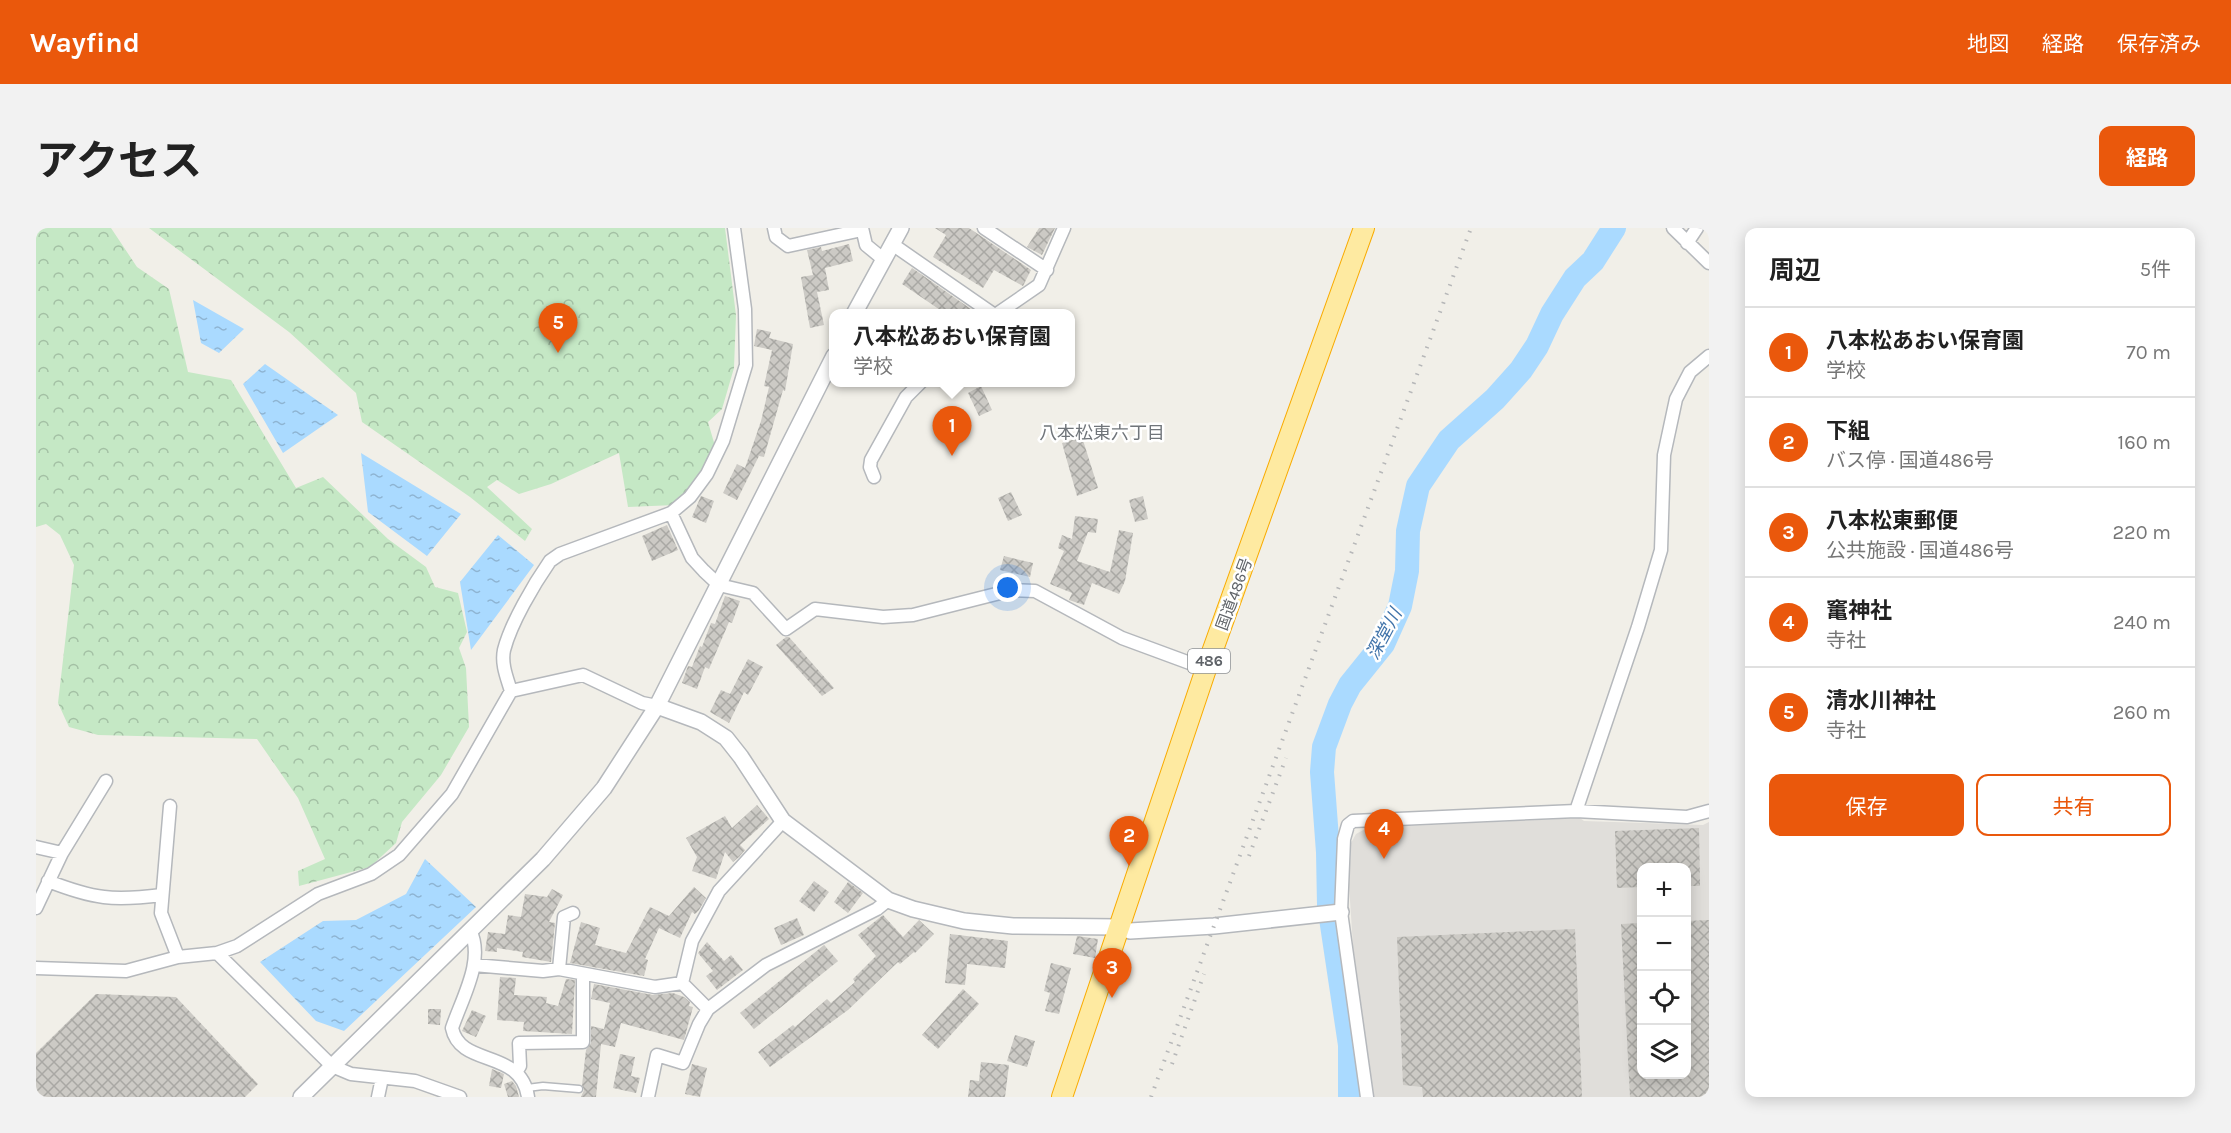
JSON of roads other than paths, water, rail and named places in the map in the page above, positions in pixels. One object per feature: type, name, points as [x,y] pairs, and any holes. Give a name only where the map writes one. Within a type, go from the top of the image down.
[{"type":"highway","name":"国道486号","points":[[1062,1097],[1206,669],[1364,228]]},
{"type":"street","points":[[511,691],[503,668],[504,651],[515,625],[550,561],[560,554],[671,513],[690,497],[707,474],[723,441],[746,365],[745,309],[734,228]]},
{"type":"street","points":[[774,228],[776,237],[788,246],[862,229],[866,245],[884,259]]},
{"type":"street","points":[[857,309],[901,228]]},
{"type":"street","points":[[984,228],[1047,270]]},
{"type":"street","points":[[1004,309],[1039,285],[1064,228]]},
{"type":"street","points":[[1673,228],[1709,262]]},
{"type":"street","points":[[1687,243],[1697,228]]},
{"type":"street","points":[[892,244],[986,309]]},
{"type":"street","points":[[1576,811],[1638,627],[1661,550],[1664,454],[1676,399],[1690,372],[1709,356]]},
{"type":"street","points":[[301,1097],[543,859],[604,788],[657,706],[829,366]]},
{"type":"street","points":[[874,477],[870,467],[871,460],[906,397],[916,387]]},
{"type":"street","points":[[671,513],[692,558],[720,585],[753,593],[786,629],[815,609],[883,617],[903,615],[1012,590],[1035,591],[1122,638],[1206,669]]},
{"type":"street","points":[[36,968],[126,971],[178,957],[217,953],[237,946],[318,894],[371,874],[399,855],[452,794],[511,691],[583,675],[642,703],[701,722],[726,738],[741,756],[783,821],[888,900],[913,909],[964,921],[1013,926],[1119,927],[1130,931],[1214,926],[1335,912]]},
{"type":"street","points":[[36,908],[62,853],[106,781]]},
{"type":"street","points":[[170,806],[161,914],[178,957]]},
{"type":"street","points":[[1367,1097],[1335,912],[1344,839],[1348,825],[1353,821],[1576,811],[1687,817],[1709,811]]},
{"type":"street","points":[[682,983],[692,941],[719,891],[783,821]]},
{"type":"street","points":[[36,847],[62,853]]},
{"type":"street","points":[[48,881],[81,894],[122,900],[162,895]]},
{"type":"street","points":[[648,1097],[657,1055],[683,1063],[699,1024],[708,1009],[766,965],[877,909],[888,900]]},
{"type":"street","points":[[559,969],[564,917],[573,913]]},
{"type":"street","points":[[470,930],[476,941],[474,965],[452,1028],[454,1036],[464,1047],[517,1071],[527,1093]]},
{"type":"street","points":[[217,953],[332,1066],[351,1074],[415,1081],[437,1093],[460,1097]]},
{"type":"street","points":[[474,965],[543,971],[559,969],[655,987],[682,983]]},
{"type":"street","points":[[517,1071],[520,1066],[519,1043],[583,1042],[583,974]]},
{"type":"street","points":[[682,983],[708,1009]]},
{"type":"street","points":[[378,1097],[382,1078]]},
{"type":"lane","points":[[527,1093],[543,1086],[579,1089]]},
{"type":"water","points":[[193,300],[244,329],[219,353],[201,343]]},
{"type":"water","points":[[265,364],[338,415],[283,453],[243,384]]},
{"type":"water","points":[[361,453],[461,514],[427,556],[368,512]]},
{"type":"water","points":[[498,535],[534,565],[471,650],[460,582]]},
{"type":"water","points":[[425,859],[476,907],[344,1031],[316,1021],[260,962],[323,921],[356,920],[406,894]]},
{"type":"waterway","name":"深堂川","points":[[1350,1097],[1350,1045],[1329,905],[1322,772],[1324,747],[1340,704],[1350,685],[1383,644],[1400,606],[1407,571],[1408,531],[1418,486],[1449,440],[1495,399],[1521,370],[1575,278],[1593,261],[1614,228]]},
{"type":"railway","points":[[1151,1097],[1471,228]]},
{"type":"railway","points":[[1249,856],[1286,758]]},
{"type":"railway","points":[[1172,1064],[1204,974]]},
{"type":"place","name":"清水川神社","points":[[558,353]]},
{"type":"place","name":"八本松あおい保育園","points":[[952,456]]},
{"type":"place","name":"竃神社","points":[[1384,859]]},
{"type":"place","name":"下組","points":[[1129,866]]},
{"type":"place","name":"八本松東郵便","points":[[1112,998]]},
{"type":"district","name":"八本松東六丁目","points":[[1102,433]]}]
